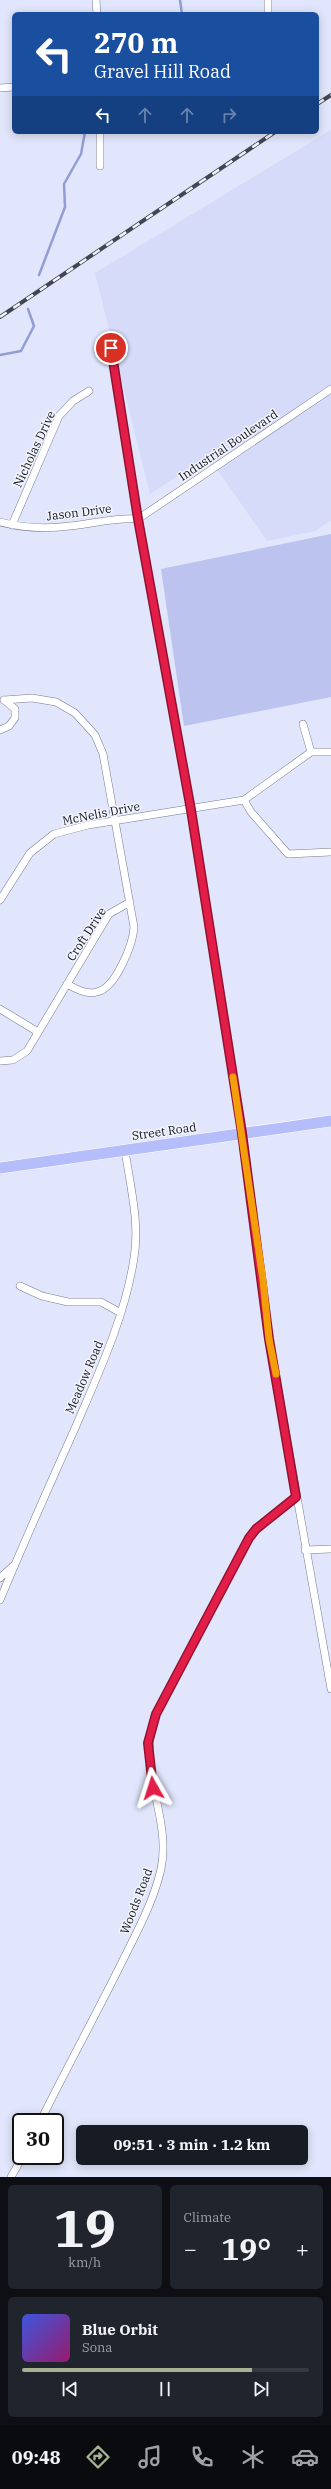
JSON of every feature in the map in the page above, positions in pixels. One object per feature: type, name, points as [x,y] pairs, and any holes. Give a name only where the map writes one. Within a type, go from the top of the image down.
[{"type":"main road","name":"Street Road","points":[[0,1168],[331,1121]]},
{"type":"street","points":[[96,0],[97,12]]},
{"type":"street","points":[[268,0],[268,12]]},
{"type":"street","points":[[0,88],[12,87]]},
{"type":"street","points":[[100,134],[100,166]]},
{"type":"street","points":[[111,348],[138,519],[191,810],[242,1133],[269,1339],[305,1550],[331,1689]]},
{"type":"street","name":"Industrial Boulevard","points":[[138,519],[331,389]]},
{"type":"street","name":"Nicholas Drive","points":[[12,525],[59,416],[72,401],[89,392]]},
{"type":"street","name":"Jason Drive","points":[[0,522],[12,525],[57,528],[122,518],[138,519]]},
{"type":"street","points":[[2,700],[42,698],[65,706],[83,719],[100,744],[130,902],[134,936],[112,982],[96,993],[79,990],[67,984]]},
{"type":"street","points":[[0,730],[9,726],[15,718],[15,708],[2,700]]},
{"type":"street","points":[[303,724],[311,752]]},
{"type":"street","points":[[331,752],[311,752],[244,800],[251,812],[288,854],[331,852]]},
{"type":"street","name":"McNelis Drive","points":[[0,900],[30,852],[46,838],[63,830],[115,820],[191,810],[244,800]]},
{"type":"street","name":"Croft Drive","points":[[0,1060],[13,1060],[20,1057],[27,1051],[109,914],[130,902]]},
{"type":"street","points":[[0,1009],[38,1032]]},
{"type":"street","name":"Meadow Road","points":[[0,1600],[97,1378],[121,1313],[135,1257],[136,1237],[134,1205],[125,1150]]},
{"type":"street","points":[[20,1286],[42,1296],[68,1302],[101,1302],[121,1313]]},
{"type":"street","name":"Woods Road","points":[[45,2113],[130,1946],[158,1881],[163,1851],[163,1834],[155,1801],[148,1743],[156,1714],[249,1538],[256,1529],[296,1497]]},
{"type":"street","points":[[305,1550],[331,1549]]},
{"type":"street","points":[[0,1578],[16,1563]]},
{"type":"street","points":[[11,2177],[18,2165]]},
{"type":"shaded area","points":[[331,130],[331,520],[315,531],[267,541],[208,456],[150,494],[95,273]]},
{"type":"shaded area","points":[[331,534],[331,697],[184,726],[161,569]]},
{"type":"waterway","points":[[180,0],[182,12]]},
{"type":"waterway","points":[[39,275],[65,207],[64,184],[81,154],[85,134]]},
{"type":"waterway","points":[[0,355],[21,351],[34,326],[28,309]]},
{"type":"railway","points":[[319,103],[331,95]]},
{"type":"railway","points":[[0,317],[272,134]]},
{"type":"slow traffic","points":[[233,1077],[263,1280],[269,1339],[276,1374]]},
{"type":"route","points":[[111,348],[117,395],[174,728],[191,810],[205,907],[242,1133],[263,1280],[269,1339],[296,1497],[256,1529],[249,1538],[217,1595],[156,1714],[151,1726],[148,1743],[153,1788]]}]
